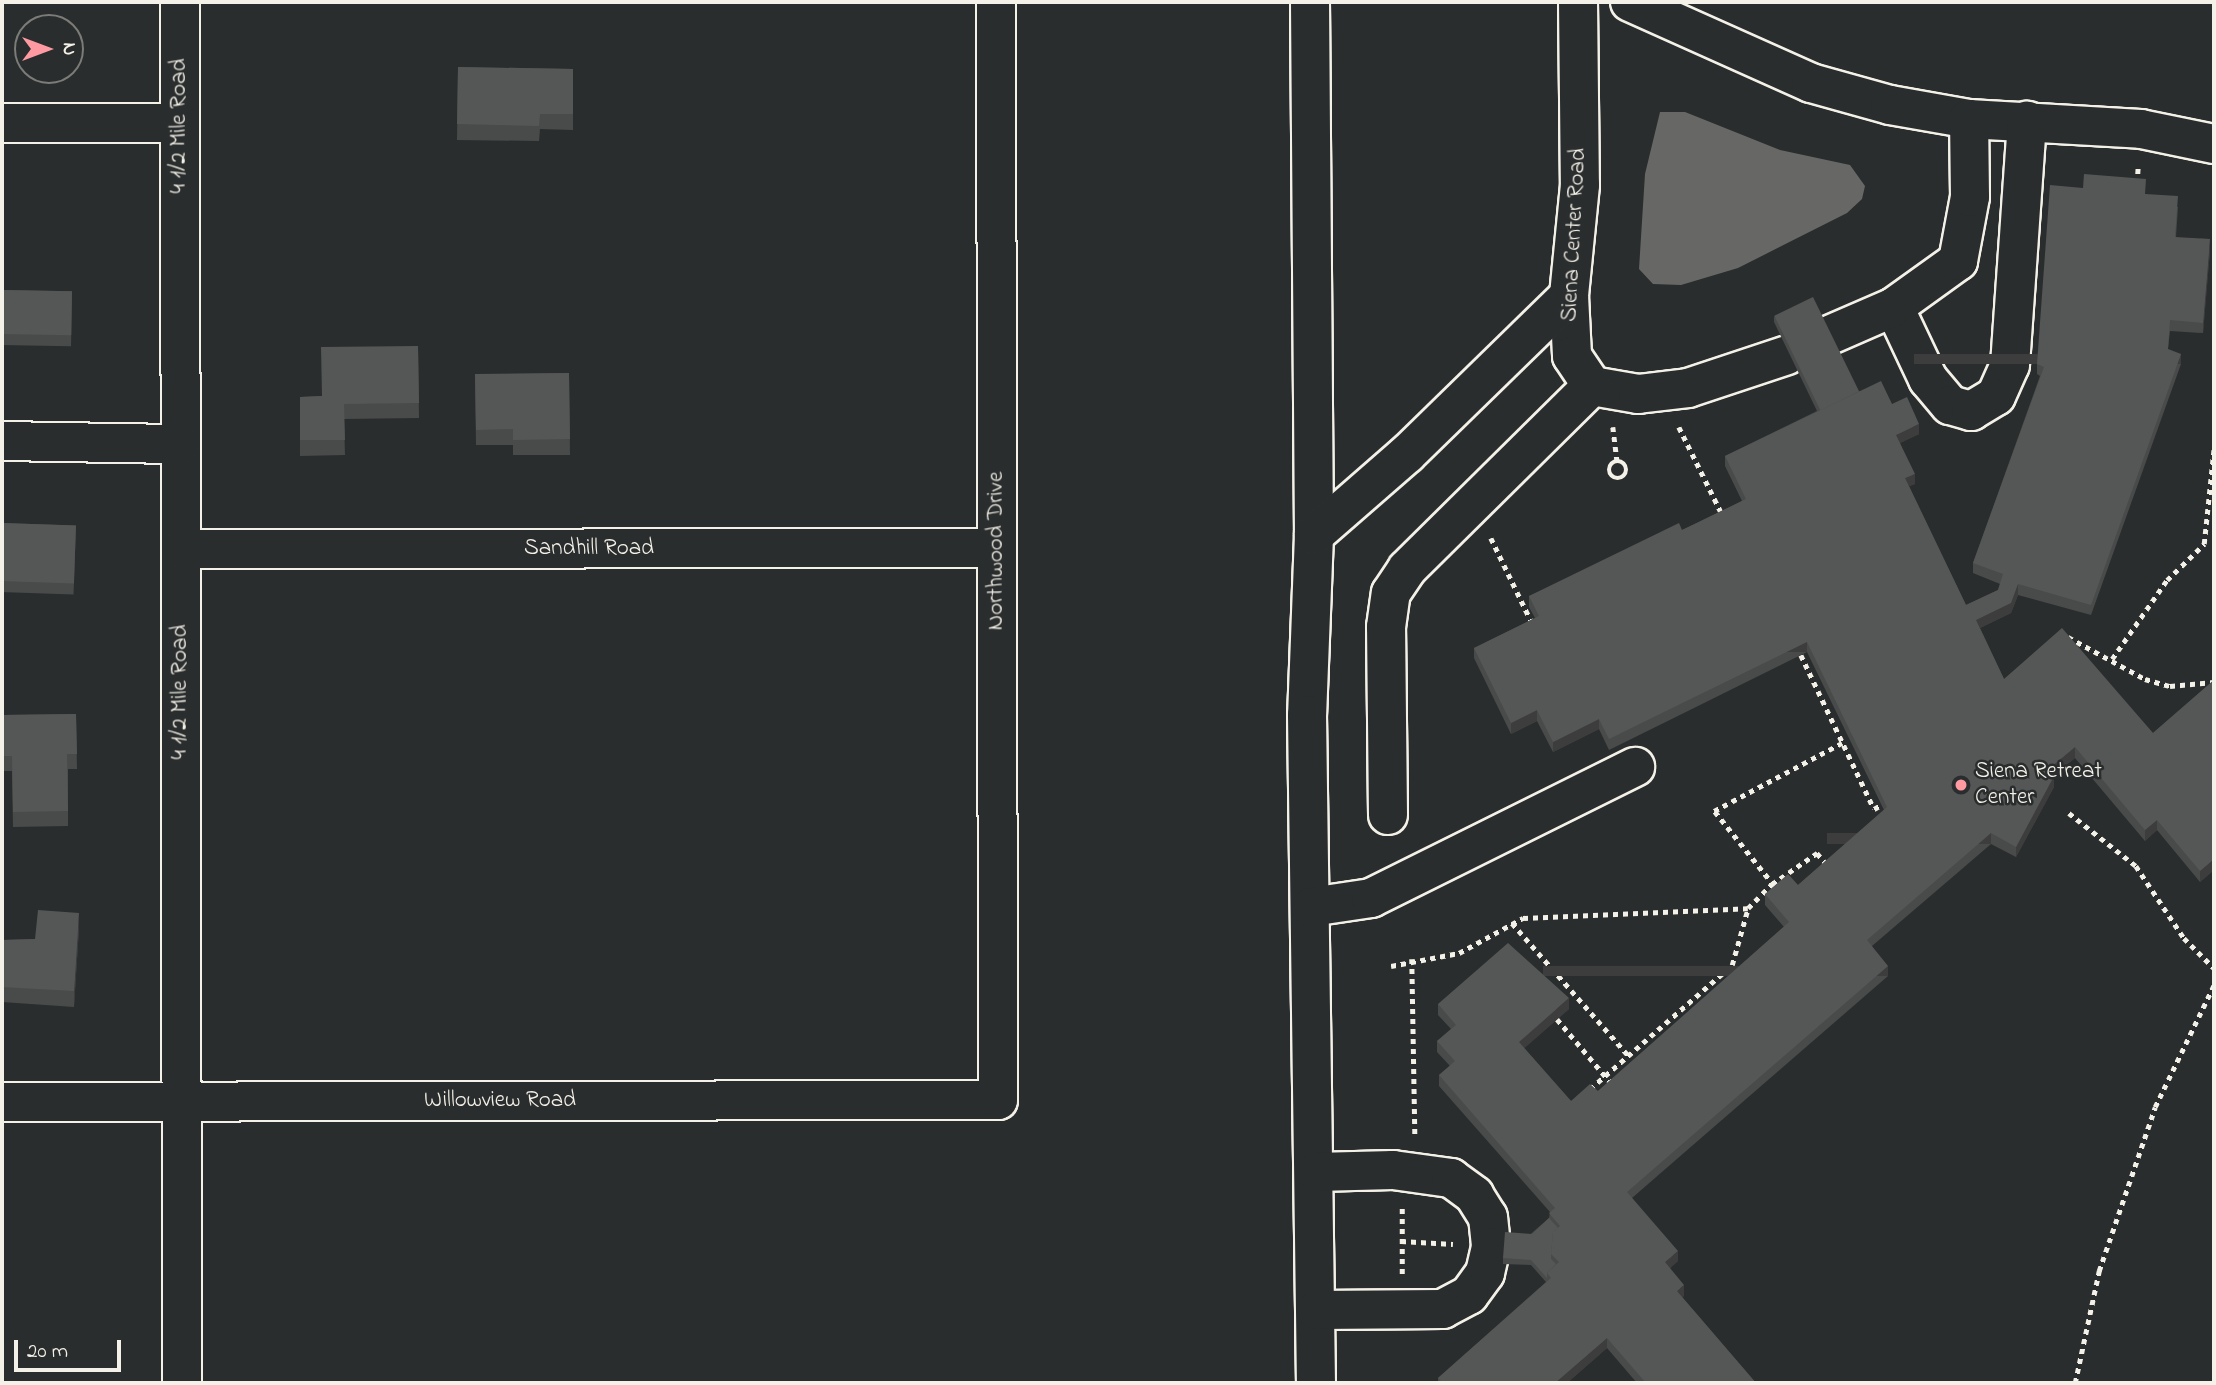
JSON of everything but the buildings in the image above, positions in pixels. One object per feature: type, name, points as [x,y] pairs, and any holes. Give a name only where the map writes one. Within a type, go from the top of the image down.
[{"type":"street","name":"4 1/2 Mile Road","points":[[180,2],[182,1383]]},
{"type":"street","name":"Northwood Drive","points":[[996,2],[998,1101]]},
{"type":"street","points":[[1310,2],[1314,535],[1307,715],[1316,1172],[1316,1382]]},
{"type":"street","name":"Siena Center Road","points":[[1578,2],[1580,185],[1569,296],[1572,356],[1602,401]]},
{"type":"street","points":[[1630,2],[1811,83],[1969,119],[2141,129],[2214,144]]},
{"type":"street","points":[[1832,334],[1894,307],[1958,261],[1970,197],[1969,119]]},
{"type":"street","points":[[1894,307],[1928,379],[1950,405],[1971,411],[1996,396],[2010,365],[2027,121]]},
{"type":"street","points":[[2,123],[180,123]]},
{"type":"street","points":[[1314,535],[1407,454],[1569,296]]},
{"type":"street","points":[[1388,815],[1385,627],[1391,593],[1407,569],[1602,401],[1688,388],[1787,355]]},
{"type":"street","points":[[2,441],[180,444]]},
{"type":"street","name":"Sandhill Road","points":[[181,550],[998,548]]},
{"type":"street","points":[[1311,907],[1371,898],[1635,767]]},
{"type":"street","name":"Willowview Road","points":[[2,1102],[998,1101]]},
{"type":"street","points":[[1316,1172],[1412,1157],[1451,1178],[1474,1195],[1488,1217],[1491,1247],[1485,1273],[1469,1295],[1443,1309],[1316,1310]]},
{"type":"path","points":[[1602,401],[1616,461],[1628,470],[1621,479],[1609,472],[1616,461]]},
{"type":"path","points":[[1675,416],[1725,520]]},
{"type":"path","points":[[2112,659],[2167,580],[2204,544],[2214,447]]},
{"type":"path","points":[[1485,524],[1535,628]]},
{"type":"path","points":[[2058,634],[2170,685],[2214,682]]},
{"type":"path","points":[[1801,655],[1874,809],[1881,805]]},
{"type":"path","points":[[1778,892],[1714,811],[1842,743]]},
{"type":"path","points":[[2069,813],[2136,866],[2184,938],[2214,968]]},
{"type":"path","points":[[1587,1092],[1732,965],[1748,908],[1772,884],[1817,853],[1830,868]]},
{"type":"path","points":[[1391,966],[1412,959],[1459,953],[1512,923],[1614,910],[1748,908]]},
{"type":"path","points":[[1512,923],[1629,1056]]},
{"type":"path","points":[[1402,1311],[1402,1241],[1412,1157],[1412,959]]},
{"type":"path","points":[[2075,1383],[2099,1271],[2155,1107],[2214,985]]},
{"type":"path","points":[[1557,1019],[1615,1087]]},
{"type":"path","points":[[1402,1241],[1491,1247]]},
{"type":"shaded area","points":[[1660,112],[1685,112],[1780,150],[1850,165],[1865,186],[1862,199],[1847,213],[1738,268],[1681,285],[1653,284],[1639,269],[1645,174]]},
{"type":"place","name":"Siena Retreat Center","points":[[1961,785]]}]
